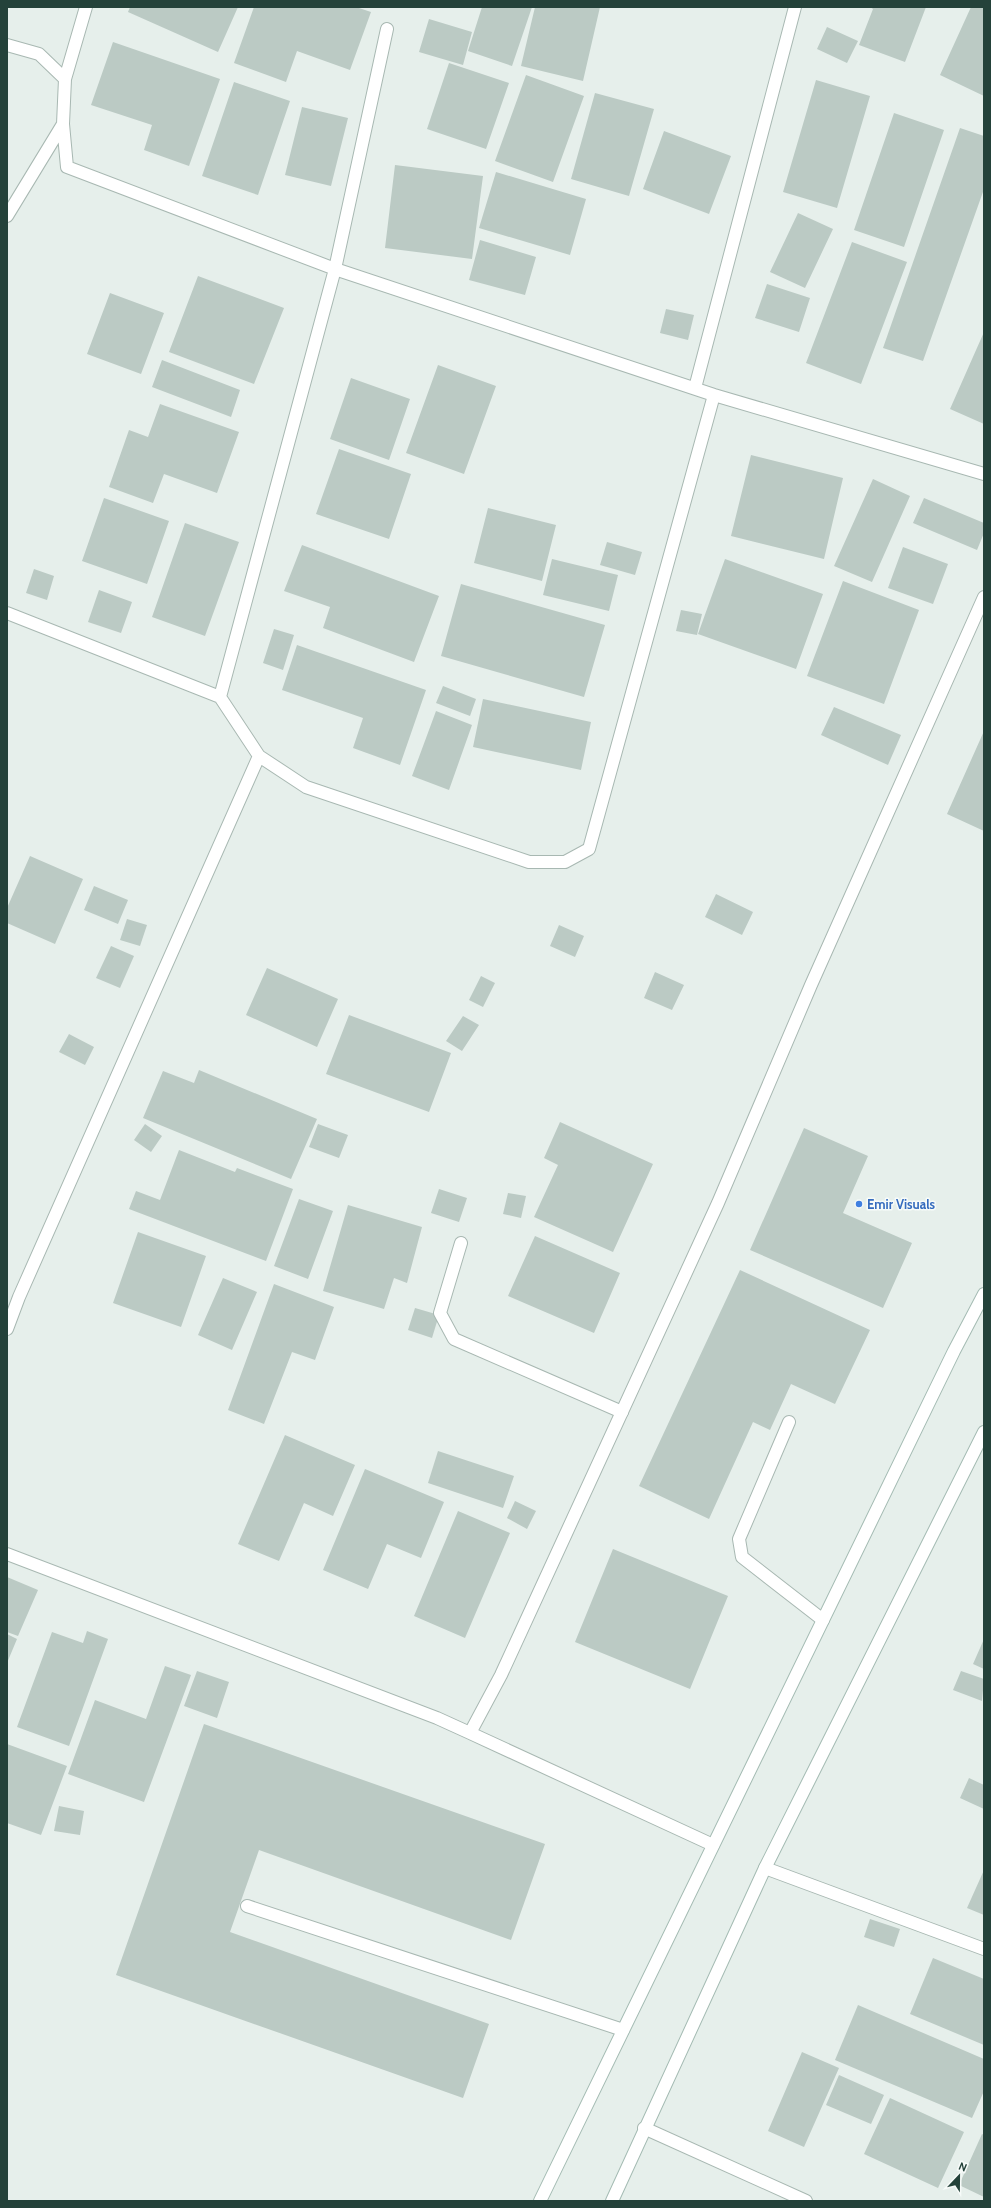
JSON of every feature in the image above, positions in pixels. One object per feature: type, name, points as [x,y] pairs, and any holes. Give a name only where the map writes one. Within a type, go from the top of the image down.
[{"type":"street","points":[[86,7],[65,79],[63,124],[67,167],[335,269],[714,395],[984,474]]},
{"type":"street","points":[[695,388],[795,7]]},
{"type":"street","points":[[220,697],[335,269],[387,29]]},
{"type":"street","points":[[7,45],[39,54],[65,79]]},
{"type":"street","points":[[7,216],[63,124]]},
{"type":"street","points":[[7,613],[220,697],[259,756],[306,787],[529,862],[565,862],[589,849],[714,395]]},
{"type":"street","points":[[470,1733],[501,1675],[718,1203],[811,985],[984,597]]},
{"type":"street","points":[[7,1329],[18,1297],[259,756]]},
{"type":"street","points":[[461,1243],[440,1313],[454,1339],[622,1412]]},
{"type":"street","points":[[540,2201],[950,1358],[984,1294]]},
{"type":"street","points":[[789,1422],[739,1538],[742,1557],[823,1620]]},
{"type":"street","points":[[612,2201],[644,2128],[765,1868],[984,1432]]},
{"type":"street","points":[[7,1554],[430,1715],[713,1844]]},
{"type":"street","points":[[765,1868],[984,1949]]},
{"type":"street","points":[[247,1906],[623,2030]]},
{"type":"street","points":[[644,2128],[806,2201]]},
{"type":"building","points":[[130,7],[238,7],[218,52],[128,12]]},
{"type":"building","points":[[254,7],[356,7],[371,12],[350,70],[297,51],[286,82],[234,63]]},
{"type":"building","points":[[482,7],[532,7],[512,66],[468,51]]},
{"type":"building","points":[[535,7],[600,7],[583,81],[521,66]]},
{"type":"building","points":[[870,7],[926,7],[905,62],[859,45],[873,9]]},
{"type":"building","points":[[971,7],[984,7],[984,96],[940,75]]},
{"type":"building","points":[[429,19],[472,32],[463,65],[419,52]]},
{"type":"building","points":[[827,27],[858,41],[847,63],[817,49]]},
{"type":"building","points":[[113,42],[220,79],[189,166],[144,150],[152,125],[91,105]]},
{"type":"building","points":[[449,63],[509,83],[486,149],[427,129]]},
{"type":"building","points":[[526,75],[584,96],[553,182],[495,161]]},
{"type":"building","points":[[816,80],[870,96],[837,208],[783,192]]},
{"type":"building","points":[[234,82],[290,101],[258,195],[202,176]]},
{"type":"building","points":[[595,93],[654,109],[629,196],[571,179]]},
{"type":"building","points":[[302,107],[348,118],[331,186],[285,175]]},
{"type":"building","points":[[894,113],[944,130],[904,247],[854,230]]},
{"type":"building","points":[[960,128],[984,136],[984,189],[923,361],[883,348]]},
{"type":"building","points":[[664,131],[731,156],[709,214],[643,189]]},
{"type":"building","points":[[395,165],[483,176],[472,259],[385,248]]},
{"type":"building","points":[[496,172],[586,199],[570,255],[479,228]]},
{"type":"building","points":[[798,213],[833,229],[805,288],[770,272]]},
{"type":"building","points":[[480,240],[536,257],[525,295],[469,280]]},
{"type":"building","points":[[852,242],[907,262],[861,384],[806,363]]},
{"type":"building","points":[[198,276],[284,308],[254,384],[169,352]]},
{"type":"building","points":[[767,284],[810,298],[799,332],[755,318]]},
{"type":"building","points":[[110,293],[164,313],[141,374],[87,354]]},
{"type":"building","points":[[666,309],[694,315],[688,340],[660,333]]},
{"type":"building","points":[[984,332],[984,424],[950,409]]},
{"type":"building","points":[[162,360],[240,390],[231,417],[152,387]]},
{"type":"building","points":[[438,365],[496,386],[464,474],[406,453]]},
{"type":"building","points":[[351,378],[410,399],[389,460],[330,439]]},
{"type":"building","points":[[160,404],[239,432],[217,493],[164,474],[153,503],[109,487],[129,430],[148,437]]},
{"type":"building","points":[[339,449],[411,474],[389,539],[316,514]]},
{"type":"building","points":[[751,455],[843,478],[824,559],[731,536]]},
{"type":"building","points":[[873,479],[910,496],[872,582],[834,566]]},
{"type":"building","points":[[104,498],[169,521],[147,584],[82,561]]},
{"type":"building","points":[[924,498],[984,523],[984,533],[977,550],[913,523]]},
{"type":"building","points":[[488,508],[556,525],[542,581],[474,563]]},
{"type":"building","points":[[185,523],[239,542],[205,636],[152,617]]},
{"type":"building","points":[[607,542],[642,552],[635,575],[600,565]]},
{"type":"building","points":[[302,545],[439,596],[414,662],[323,628],[330,607],[284,591]]},
{"type":"building","points":[[903,547],[948,564],[933,604],[888,588]]},
{"type":"building","points":[[552,559],[618,575],[609,611],[543,595]]},
{"type":"building","points":[[725,559],[823,594],[796,669],[698,634]]},
{"type":"building","points":[[34,569],[54,576],[47,600],[26,593]]},
{"type":"building","points":[[843,581],[919,610],[884,704],[807,676]]},
{"type":"building","points":[[461,584],[605,625],[584,697],[441,656]]},
{"type":"building","points":[[99,590],[132,602],[121,633],[88,622]]},
{"type":"building","points":[[681,610],[702,614],[697,635],[676,631]]},
{"type":"building","points":[[274,629],[294,635],[283,670],[263,663]]},
{"type":"building","points":[[297,645],[426,690],[400,765],[353,748],[363,718],[282,690]]},
{"type":"building","points":[[443,686],[476,699],[470,716],[436,703]]},
{"type":"building","points":[[483,699],[591,722],[581,770],[473,747]]},
{"type":"building","points":[[834,707],[901,735],[888,765],[821,735]]},
{"type":"building","points":[[436,711],[472,725],[449,790],[412,776]]},
{"type":"building","points":[[984,731],[984,831],[947,814]]},
{"type":"building","points":[[30,856],[83,879],[55,944],[7,923],[7,908]]},
{"type":"building","points":[[94,886],[128,900],[118,924],[84,910]]},
{"type":"building","points":[[716,894],[753,912],[742,935],[705,917]]},
{"type":"building","points":[[127,919],[147,925],[140,946],[120,940]]},
{"type":"building","points":[[559,925],[584,936],[575,957],[550,946]]},
{"type":"building","points":[[111,946],[134,956],[120,988],[96,978]]},
{"type":"building","points":[[267,968],[338,999],[317,1047],[246,1015]]},
{"type":"building","points":[[655,972],[684,985],[672,1010],[644,998]]},
{"type":"building","points":[[481,976],[495,983],[483,1007],[469,1000]]},
{"type":"building","points":[[349,1015],[451,1053],[429,1112],[326,1074]]},
{"type":"building","points":[[463,1016],[479,1025],[462,1051],[446,1041]]},
{"type":"building","points":[[69,1034],[94,1047],[85,1065],[59,1052]]},
{"type":"building","points":[[199,1070],[317,1119],[291,1179],[143,1118],[163,1071],[194,1083]]},
{"type":"building","points":[[560,1122],[653,1164],[613,1252],[534,1217],[558,1165],[544,1158]]},
{"type":"building","points":[[145,1124],[162,1136],[151,1152],[134,1140]]},
{"type":"building","points":[[318,1124],[348,1135],[339,1158],[309,1147]]},
{"type":"building","points":[[804,1128],[868,1156],[843,1213],[912,1243],[883,1308],[750,1250]]},
{"type":"building","points":[[179,1150],[235,1172],[237,1168],[293,1189],[266,1261],[129,1209],[136,1191],[160,1200]]},
{"type":"building","points":[[439,1189],[467,1198],[459,1222],[431,1213]]},
{"type":"building","points":[[508,1193],[526,1196],[521,1218],[503,1214]]},
{"type":"building","points":[[299,1199],[333,1211],[308,1279],[274,1266]]},
{"type":"building","points":[[348,1205],[422,1227],[407,1283],[394,1278],[384,1309],[323,1291]]},
{"type":"building","points":[[138,1232],[206,1256],[181,1327],[113,1303]]},
{"type":"building","points":[[535,1236],[620,1273],[594,1333],[508,1296]]},
{"type":"building","points":[[740,1270],[870,1330],[835,1404],[791,1384],[770,1430],[753,1422],[709,1519],[639,1486]]},
{"type":"building","points":[[223,1278],[257,1292],[232,1350],[198,1335]]},
{"type":"building","points":[[274,1284],[334,1307],[315,1360],[292,1352],[264,1424],[228,1410]]},
{"type":"building","points":[[415,1308],[439,1315],[432,1338],[408,1330]]},
{"type":"building","points":[[285,1435],[355,1465],[333,1516],[304,1503],[279,1561],[238,1544]]},
{"type":"building","points":[[438,1451],[514,1476],[503,1508],[428,1483]]},
{"type":"building","points":[[365,1469],[444,1502],[421,1558],[387,1544],[368,1589],[323,1570]]},
{"type":"building","points":[[515,1501],[536,1511],[527,1529],[507,1518]]},
{"type":"building","points":[[458,1511],[510,1533],[465,1638],[414,1616]]},
{"type":"building","points":[[613,1549],[728,1596],[690,1689],[575,1642]]},
{"type":"building","points":[[7,1577],[38,1590],[18,1636],[7,1632]]},
{"type":"building","points":[[87,1631],[108,1639],[69,1746],[17,1727],[52,1632],[83,1643]]},
{"type":"building","points":[[7,1634],[17,1639],[7,1663]]},
{"type":"building","points":[[984,1639],[984,1669],[973,1664]]},
{"type":"building","points":[[165,1666],[191,1675],[144,1802],[68,1774],[95,1700],[146,1719]]},
{"type":"building","points":[[197,1671],[229,1682],[217,1718],[184,1706]]},
{"type":"building","points":[[961,1671],[984,1679],[982,1701],[953,1690]]},
{"type":"building","points":[[204,1724],[545,1844],[511,1940],[259,1850],[230,1932],[489,2024],[463,2098],[116,1975]]},
{"type":"building","points":[[7,1744],[67,1766],[41,1835],[7,1823]]},
{"type":"building","points":[[969,1778],[984,1785],[984,1809],[960,1798]]},
{"type":"building","points":[[59,1806],[84,1811],[80,1835],[54,1831]]},
{"type":"building","points":[[984,1870],[984,1915],[967,1908]]},
{"type":"building","points":[[870,1919],[900,1929],[894,1947],[864,1937]]},
{"type":"building","points":[[933,1958],[984,1979],[984,2045],[910,2014]]},
{"type":"building","points":[[858,2005],[984,2059],[984,2091],[972,2118],[835,2060]]},
{"type":"building","points":[[802,2052],[839,2068],[804,2147],[768,2131]]},
{"type":"building","points":[[839,2075],[884,2095],[871,2124],[826,2105]]},
{"type":"building","points":[[890,2098],[964,2132],[938,2188],[864,2154]]},
{"type":"building","points":[[982,2134],[984,2135],[984,2197],[959,2185]]},
{"type":"place","name":"Emir Visuals","points":[[859,1204]]}]
